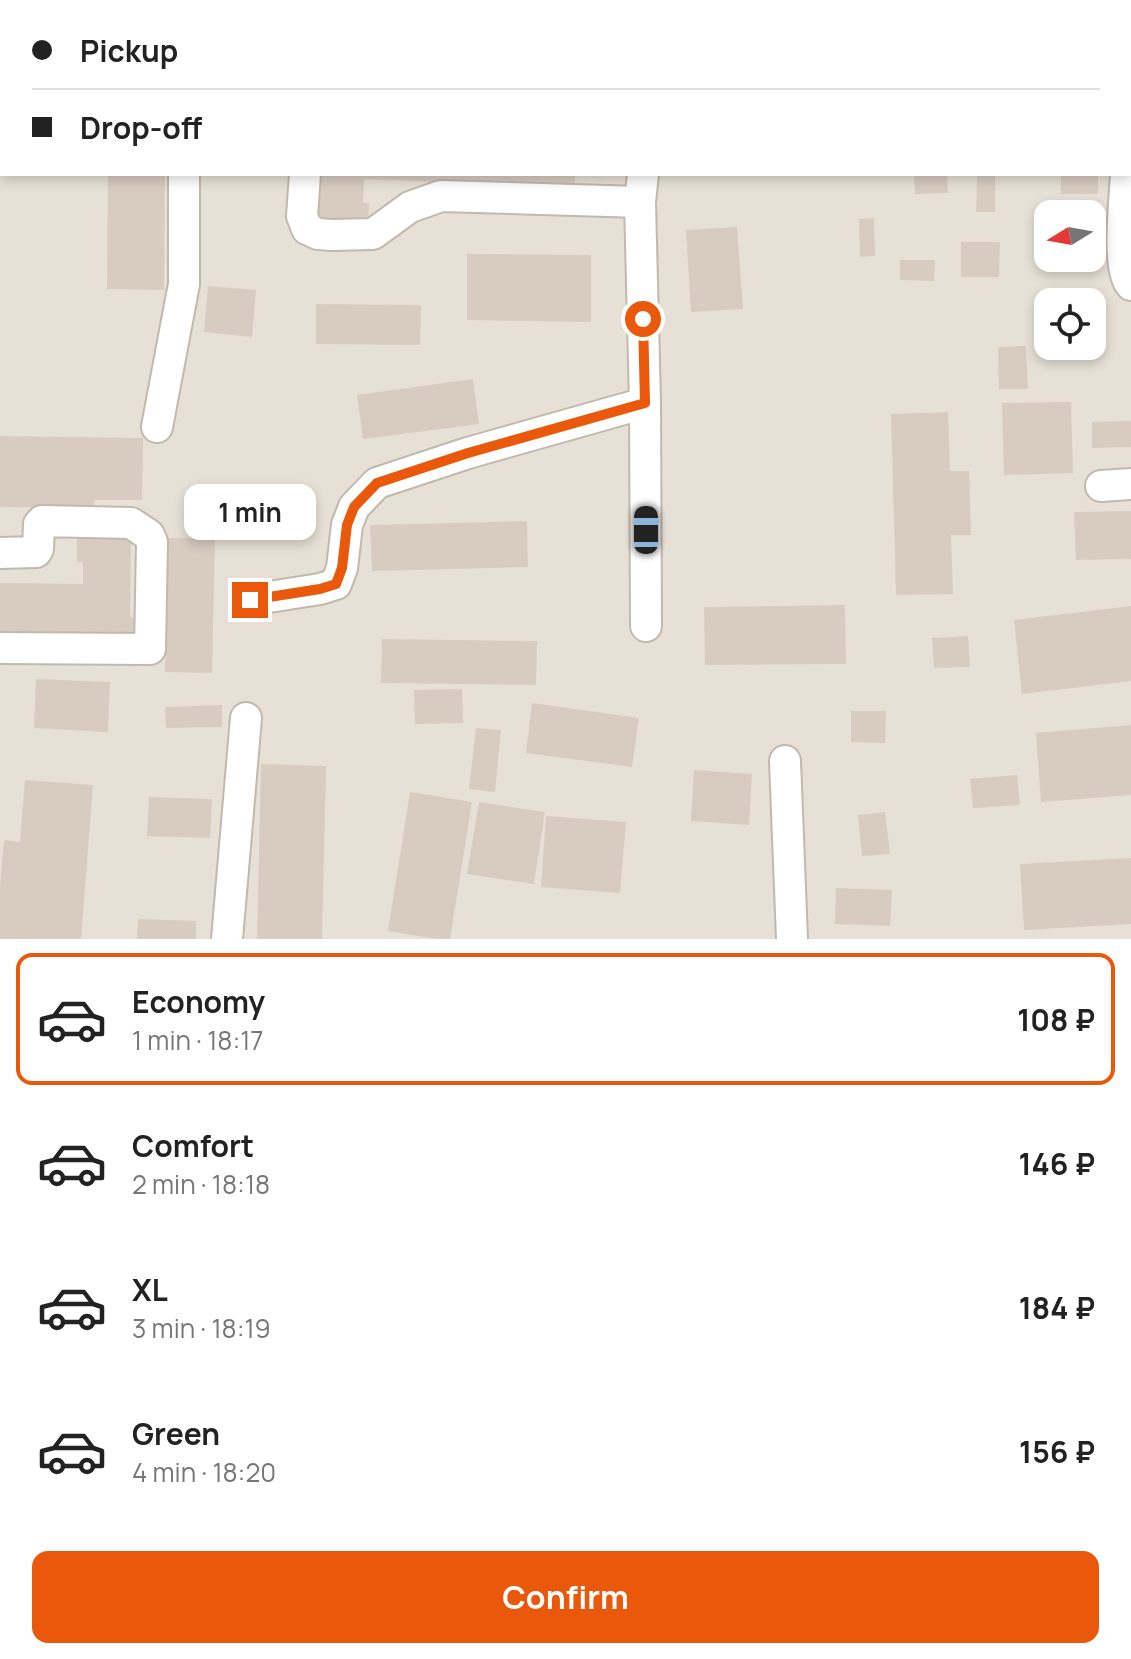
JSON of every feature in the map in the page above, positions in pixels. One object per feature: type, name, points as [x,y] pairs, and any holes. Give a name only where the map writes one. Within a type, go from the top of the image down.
[{"type":"street","points":[[157,427],[184,284],[184,176]]},
{"type":"street","points":[[305,176],[302,216],[307,229],[318,234],[373,234],[410,207],[441,196],[641,188],[646,626]]},
{"type":"street","points":[[1126,176],[1122,258],[1127,281],[1131,285]]},
{"type":"street","points":[[250,600],[336,584],[342,568],[347,525],[354,507],[377,483],[468,453],[645,403]]},
{"type":"street","points":[[1101,486],[1131,484]]},
{"type":"street","points":[[0,553],[36,552],[42,521],[128,522],[149,535],[152,542],[150,649],[0,648]]},
{"type":"street","points":[[227,939],[246,718]]},
{"type":"street","points":[[785,761],[792,939]]},
{"type":"shaded area","points":[[0,176],[1131,176],[1131,939],[0,939]]},
{"type":"building","points":[[108,176],[165,176],[164,290],[107,289]]},
{"type":"building","points":[[315,176],[575,176],[575,187],[364,179],[363,203],[369,203],[368,225],[313,223]]},
{"type":"building","points":[[914,176],[947,176],[948,193],[915,194]]},
{"type":"building","points":[[977,176],[995,176],[995,212],[976,212]]},
{"type":"building","points":[[1061,176],[1098,176],[1098,194],[1061,194]]},
{"type":"building","points":[[874,218],[875,256],[860,257],[859,219]]},
{"type":"building","points":[[737,227],[743,309],[691,312],[686,230]]},
{"type":"building","points":[[961,242],[1000,242],[999,277],[961,277]]},
{"type":"building","points":[[467,254],[591,255],[591,322],[467,320]]},
{"type":"building","points":[[900,260],[935,260],[934,281],[900,280]]},
{"type":"building","points":[[208,286],[256,290],[252,337],[204,332]]},
{"type":"building","points":[[316,304],[421,305],[420,345],[316,344]]},
{"type":"building","points":[[1026,346],[1028,389],[999,389],[998,347]]},
{"type":"building","points":[[473,379],[479,424],[363,439],[357,395]]},
{"type":"building","points":[[1071,402],[1073,473],[1004,475],[1002,403]]},
{"type":"building","points":[[948,412],[950,471],[969,471],[971,535],[951,535],[953,594],[896,595],[891,414]]},
{"type":"building","points":[[1131,421],[1131,447],[1092,448],[1092,422]]},
{"type":"building","points":[[0,436],[143,438],[142,500],[94,500],[94,508],[0,507]]},
{"type":"building","points":[[1131,511],[1131,559],[1076,560],[1074,512]]},
{"type":"building","points":[[527,521],[528,567],[372,571],[370,525]]},
{"type":"building","points":[[77,536],[131,537],[130,616],[138,623],[136,638],[0,634],[0,583],[83,584],[83,562],[77,562]]},
{"type":"building","points":[[168,538],[215,539],[212,673],[165,672]]},
{"type":"building","points":[[845,605],[846,664],[705,665],[704,607]]},
{"type":"building","points":[[1131,606],[1131,681],[1022,694],[1014,620]]},
{"type":"building","points":[[968,636],[970,667],[934,668],[932,638]]},
{"type":"building","points":[[382,639],[537,641],[536,685],[381,683]]},
{"type":"building","points":[[36,679],[110,682],[108,732],[34,728]]},
{"type":"building","points":[[462,689],[463,723],[415,724],[414,690]]},
{"type":"building","points":[[532,703],[639,718],[632,767],[526,753]]},
{"type":"building","points":[[222,705],[222,727],[166,728],[165,707]]},
{"type":"building","points":[[851,711],[886,711],[885,743],[851,742]]},
{"type":"building","points":[[1131,725],[1131,795],[1041,802],[1036,733]]},
{"type":"building","points":[[476,728],[501,730],[495,792],[469,789]]},
{"type":"building","points":[[261,764],[326,766],[322,939],[257,939]]},
{"type":"building","points":[[694,770],[752,774],[749,825],[691,821]]},
{"type":"building","points":[[1017,775],[1020,805],[973,808],[970,779]]},
{"type":"building","points":[[25,780],[93,785],[81,939],[0,939],[4,840],[20,842]]},
{"type":"building","points":[[410,792],[472,802],[450,939],[388,931]]},
{"type":"building","points":[[149,797],[212,799],[210,838],[147,836]]},
{"type":"building","points":[[479,802],[545,812],[534,884],[467,874]]},
{"type":"building","points":[[885,812],[890,854],[862,856],[858,815]]},
{"type":"building","points":[[546,816],[626,822],[620,893],[541,887]]},
{"type":"building","points":[[1131,858],[1131,924],[1024,930],[1020,864]]},
{"type":"building","points":[[836,888],[892,890],[890,926],[835,924]]},
{"type":"building","points":[[138,919],[196,921],[196,939],[137,939]]},
{"type":"route","points":[[250,600],[336,584],[342,568],[347,525],[354,507],[377,483],[468,453],[645,403],[643,319]]}]
